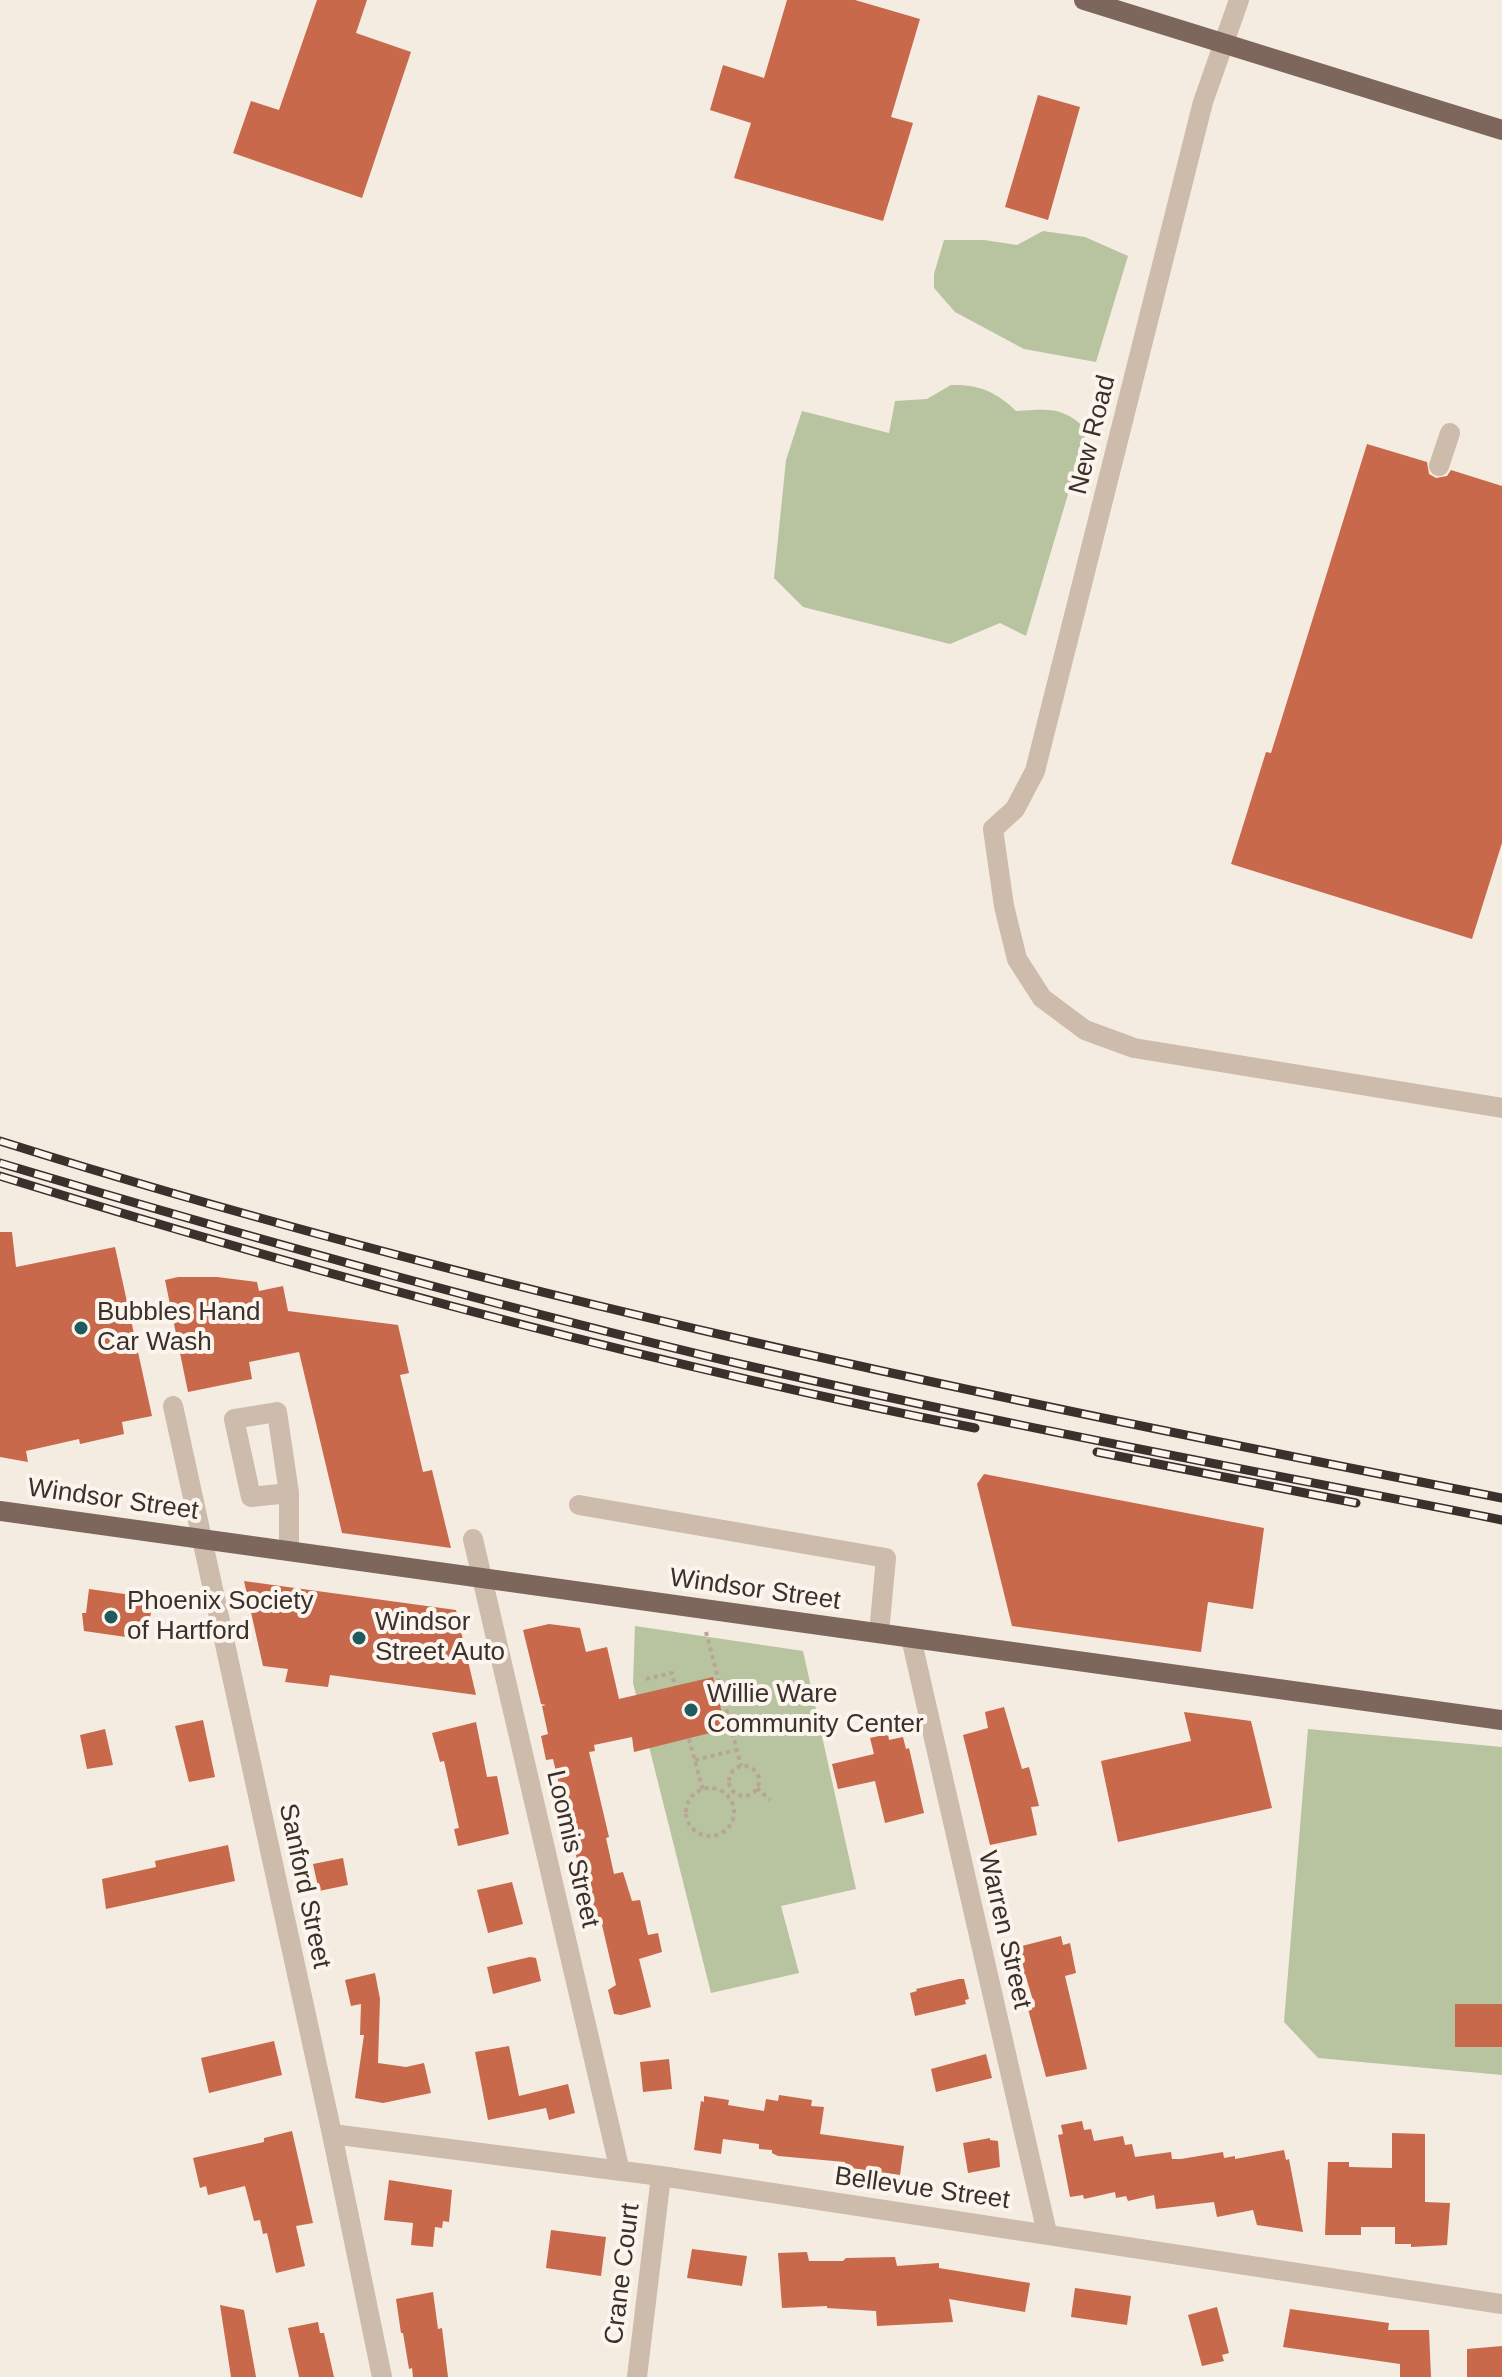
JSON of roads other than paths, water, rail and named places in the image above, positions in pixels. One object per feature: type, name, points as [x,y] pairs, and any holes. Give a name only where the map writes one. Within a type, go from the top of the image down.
[{"type":"main road","points":[[1084,0],[1502,130]]},
{"type":"main road","name":"Windsor Street","points":[[0,1511],[1502,1720]]},
{"type":"street","name":"New Road","points":[[1239,0],[1203,102],[1035,771],[1015,809],[993,829],[1004,906],[1017,959],[1042,998],[1085,1030],[1134,1048],[1502,1108]]},
{"type":"street","points":[[1439,466],[1450,433]]},
{"type":"street","name":"Sanford Street","points":[[173,1406],[382,2377]]},
{"type":"street","points":[[289,1493],[289,1549]]},
{"type":"street","points":[[579,1505],[886,1558],[879,1633]]},
{"type":"street","name":"Loomis Street","points":[[473,1539],[620,2171]]},
{"type":"street","name":"Warren Street","points":[[911,1638],[1047,2233]]},
{"type":"street","name":"Bellevue Street","points":[[332,2134],[661,2176],[1502,2304]]},
{"type":"street","name":"Crane Court","points":[[637,2377],[661,2176]]},
{"type":"railway","points":[[0,1141],[185,1197],[558,1296],[935,1382],[1502,1498]]},
{"type":"railway","points":[[0,1163],[373,1270],[749,1366],[1030,1427],[1502,1520]]},
{"type":"railway","points":[[0,1176],[241,1248],[484,1315],[729,1375],[975,1428]]},
{"type":"railway","points":[[1097,1452],[1356,1503]]},
{"type":"place","name":"Bubbles Hand Car Wash","points":[[81,1328]]},
{"type":"place","name":"Phoenix Society of Hartford","points":[[111,1617]]},
{"type":"place","name":"Windsor Street Auto","points":[[359,1638]]},
{"type":"place","name":"Willie Ware Community Center","points":[[691,1710]]}]
